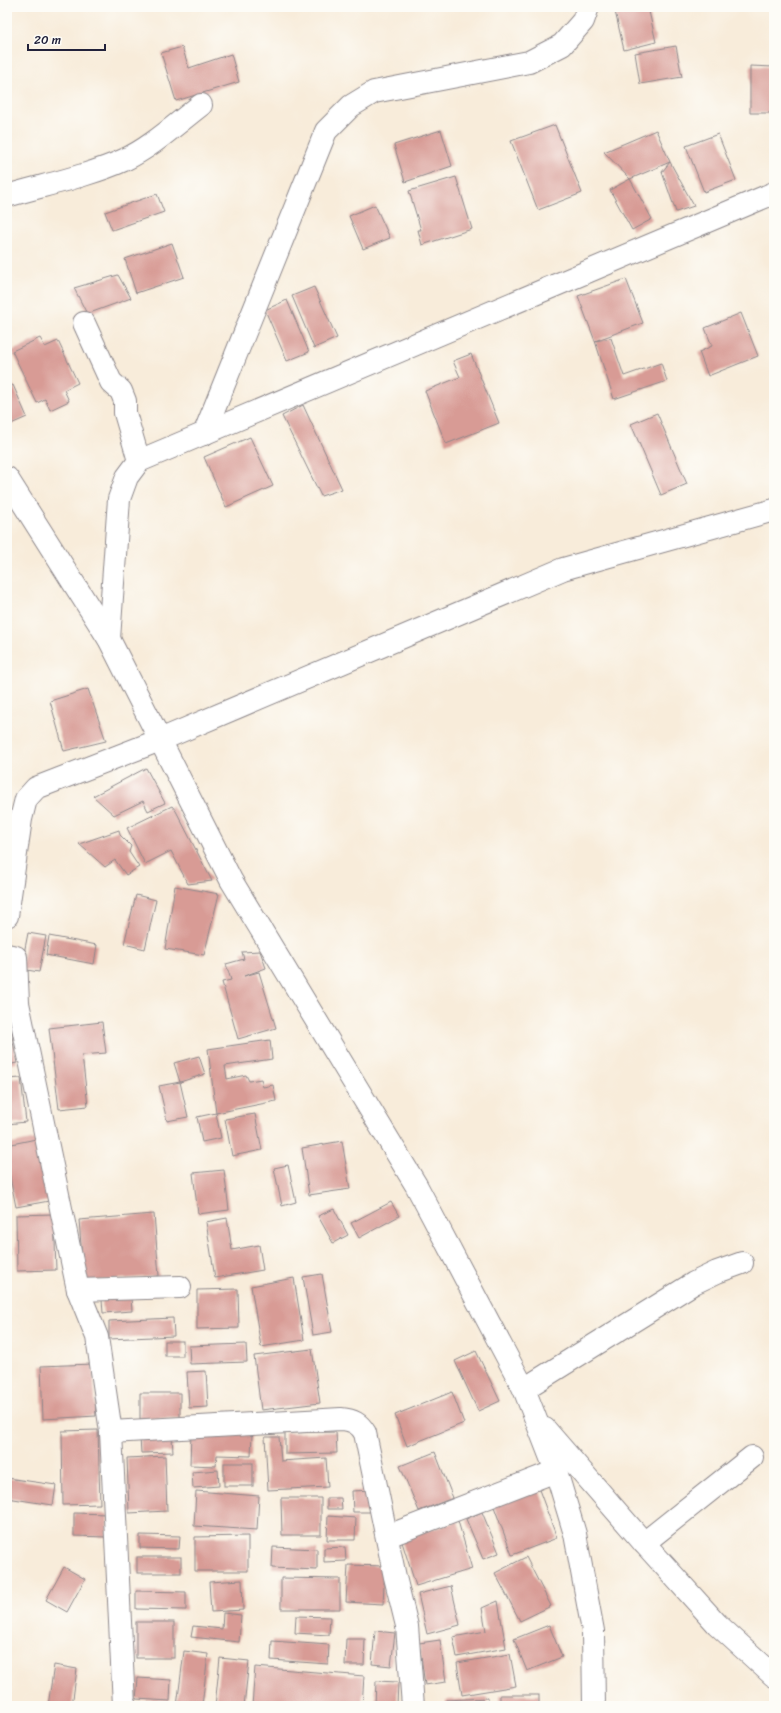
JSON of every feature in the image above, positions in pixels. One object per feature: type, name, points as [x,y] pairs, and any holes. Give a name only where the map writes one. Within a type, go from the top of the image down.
[{"type":"street","points":[[204,434],[326,131],[351,106],[374,92],[529,62],[562,45],[583,21],[588,7]]},
{"type":"street","points":[[7,196],[108,166],[125,159],[144,148],[201,105]]},
{"type":"street","points":[[109,639],[119,498],[127,477],[139,460],[204,434],[774,193]]},
{"type":"street","points":[[84,323],[111,382],[121,391],[125,401],[125,413],[139,460]]},
{"type":"street","points":[[7,478],[17,510],[109,639],[232,880],[416,1185],[524,1389],[556,1471],[575,1534],[593,1630],[594,1706]]},
{"type":"street","points":[[7,916],[21,819],[26,799],[36,788],[160,740],[563,569],[774,510]]},
{"type":"street","points":[[7,955],[16,956],[18,1002],[78,1290],[97,1337],[111,1432],[124,1706]]},
{"type":"street","points":[[524,1389],[694,1283],[717,1272],[742,1263]]},
{"type":"street","points":[[78,1290],[180,1287]]},
{"type":"street","points":[[536,1418],[644,1543],[717,1624],[774,1676]]},
{"type":"street","points":[[111,1432],[333,1420],[352,1420],[360,1425],[365,1433],[388,1536],[395,1577],[407,1626],[412,1706]]},
{"type":"street","points":[[644,1543],[752,1457]]},
{"type":"street","points":[[388,1536],[556,1471]]},
{"type":"building","points":[[614,7],[648,7],[656,42],[624,50]]},
{"type":"building","points":[[676,46],[682,77],[640,84],[635,53]]},
{"type":"building","points":[[182,47],[189,68],[231,54],[239,82],[176,101],[161,53]]},
{"type":"building","points":[[750,66],[774,67],[774,113],[750,113]]},
{"type":"building","points":[[555,125],[582,193],[538,210],[511,141]]},
{"type":"building","points":[[441,130],[452,166],[405,182],[394,145]]},
{"type":"building","points":[[656,130],[670,162],[630,179],[604,152]]},
{"type":"building","points":[[718,134],[736,180],[704,192],[686,146]]},
{"type":"building","points":[[670,162],[694,206],[676,212],[662,172]]},
{"type":"building","points":[[456,177],[472,229],[422,245],[418,230],[421,230],[409,191]]},
{"type":"building","points":[[630,179],[652,219],[632,230],[610,190]]},
{"type":"building","points":[[157,194],[164,212],[112,230],[105,212]]},
{"type":"building","points":[[375,205],[390,238],[363,249],[349,216]]},
{"type":"building","points":[[172,243],[184,277],[136,293],[125,259]]},
{"type":"building","points":[[118,275],[131,298],[87,314],[74,288]]},
{"type":"building","points":[[626,279],[643,323],[595,341],[578,296]]},
{"type":"building","points":[[314,287],[337,338],[314,348],[292,296]]},
{"type":"building","points":[[287,300],[309,352],[287,361],[265,310]]},
{"type":"building","points":[[741,313],[758,356],[708,376],[699,352],[712,346],[705,328]]},
{"type":"building","points":[[40,338],[45,347],[58,341],[78,383],[64,390],[69,401],[50,410],[45,399],[37,403],[12,351]]},
{"type":"building","points":[[611,338],[624,376],[661,363],[667,381],[614,399],[595,341]]},
{"type":"building","points":[[471,354],[499,423],[446,444],[425,391],[460,377],[453,361]]},
{"type":"building","points":[[13,385],[27,417],[11,424],[7,415],[7,387]]},
{"type":"building","points":[[303,405],[342,489],[321,496],[282,416]]},
{"type":"building","points":[[657,413],[687,484],[661,495],[631,424]]},
{"type":"building","points":[[250,437],[273,486],[226,507],[204,457]]},
{"type":"building","points":[[88,689],[106,741],[64,751],[50,701]]},
{"type":"building","points":[[146,768],[165,803],[148,811],[143,801],[114,815],[93,796]]},
{"type":"building","points":[[172,806],[212,881],[188,884],[171,851],[145,864],[127,828]]},
{"type":"building","points":[[119,830],[120,835],[131,846],[129,852],[139,867],[126,875],[115,860],[105,867],[79,844]]},
{"type":"building","points":[[175,886],[219,894],[204,955],[165,949]]},
{"type":"building","points":[[136,895],[156,900],[145,949],[124,944]]},
{"type":"building","points":[[28,933],[46,936],[39,972],[21,969]]},
{"type":"building","points":[[49,936],[97,945],[94,964],[46,955]]},
{"type":"building","points":[[260,951],[266,968],[244,976],[259,972],[276,1028],[238,1039],[222,982],[231,980],[226,964],[244,959],[242,952]]},
{"type":"building","points":[[7,1010],[17,1063],[7,1065]]},
{"type":"building","points":[[102,1022],[106,1053],[82,1055],[88,1106],[59,1109],[49,1028]]},
{"type":"building","points":[[270,1040],[272,1059],[225,1066],[227,1079],[246,1075],[249,1081],[261,1079],[263,1087],[273,1085],[276,1101],[216,1113],[208,1049]]},
{"type":"building","points":[[199,1056],[205,1074],[180,1082],[174,1063]]},
{"type":"building","points":[[21,1078],[26,1122],[7,1124],[7,1079]]},
{"type":"building","points":[[180,1082],[188,1117],[167,1121],[159,1086]]},
{"type":"building","points":[[216,1113],[221,1138],[202,1142],[197,1117]]},
{"type":"building","points":[[255,1114],[262,1150],[232,1156],[225,1119]]},
{"type":"building","points":[[36,1139],[49,1201],[16,1207],[7,1162],[7,1145]]},
{"type":"building","points":[[342,1141],[350,1189],[309,1195],[302,1148]]},
{"type":"building","points":[[288,1165],[296,1202],[282,1206],[274,1168]]},
{"type":"building","points":[[224,1170],[229,1210],[198,1214],[193,1173]]},
{"type":"building","points":[[391,1202],[399,1216],[359,1238],[351,1223]]},
{"type":"building","points":[[334,1209],[348,1235],[333,1243],[318,1216]]},
{"type":"building","points":[[54,1214],[56,1270],[17,1271],[16,1215]]},
{"type":"building","points":[[154,1214],[159,1276],[84,1282],[79,1220]]},
{"type":"building","points":[[227,1218],[232,1250],[259,1245],[263,1270],[215,1278],[206,1222]]},
{"type":"building","points":[[8,1235],[9,1256],[7,1256]]},
{"type":"building","points":[[322,1274],[332,1332],[313,1335],[303,1277]]},
{"type":"building","points":[[294,1278],[304,1340],[261,1347],[251,1286]]},
{"type":"building","points":[[238,1289],[239,1328],[197,1329],[197,1290]]},
{"type":"building","points":[[131,1298],[132,1311],[103,1313],[102,1300]]},
{"type":"building","points":[[173,1318],[174,1336],[109,1339],[109,1321]]},
{"type":"building","points":[[165,1341],[183,1341],[183,1356],[165,1356]]},
{"type":"building","points":[[246,1344],[247,1362],[190,1364],[189,1346]]},
{"type":"building","points":[[312,1349],[320,1403],[261,1410],[254,1356]]},
{"type":"building","points":[[476,1351],[500,1401],[478,1411],[455,1361]]},
{"type":"building","points":[[93,1364],[96,1416],[43,1419],[41,1366]]},
{"type":"building","points":[[206,1371],[208,1407],[189,1408],[187,1372]]},
{"type":"building","points":[[452,1392],[464,1423],[407,1446],[395,1415]]},
{"type":"building","points":[[140,1393],[180,1393],[180,1418],[140,1419]]},
{"type":"building","points":[[98,1430],[100,1504],[63,1505],[62,1431]]},
{"type":"building","points":[[191,1432],[252,1434],[251,1456],[217,1455],[216,1466],[190,1465]]},
{"type":"building","points":[[336,1432],[337,1453],[285,1454],[285,1433]]},
{"type":"building","points":[[172,1437],[173,1452],[141,1453],[140,1438]]},
{"type":"building","points":[[265,1437],[279,1437],[281,1461],[326,1458],[328,1487],[268,1490]]},
{"type":"building","points":[[435,1452],[453,1498],[419,1511],[400,1466]]},
{"type":"building","points":[[165,1456],[167,1511],[129,1513],[127,1458]]},
{"type":"building","points":[[224,1463],[253,1463],[253,1486],[224,1486]]},
{"type":"building","points":[[218,1470],[219,1486],[193,1488],[192,1472]]},
{"type":"building","points":[[7,1478],[56,1485],[53,1505],[7,1498]]},
{"type":"building","points":[[538,1487],[557,1538],[512,1555],[493,1504]]},
{"type":"building","points":[[373,1490],[374,1512],[353,1512],[352,1491]]},
{"type":"building","points":[[196,1491],[259,1496],[257,1530],[194,1526]]},
{"type":"building","points":[[281,1498],[321,1498],[321,1535],[282,1535]]},
{"type":"building","points":[[327,1498],[341,1498],[342,1509],[327,1509]]},
{"type":"building","points":[[482,1512],[499,1553],[483,1559],[466,1519]]},
{"type":"building","points":[[74,1513],[108,1514],[107,1537],[74,1536]]},
{"type":"building","points":[[328,1516],[356,1518],[355,1540],[327,1540]]},
{"type":"building","points":[[458,1521],[472,1569],[416,1586],[401,1539]]},
{"type":"building","points":[[140,1535],[180,1536],[179,1549],[140,1548]]},
{"type":"building","points":[[248,1536],[248,1571],[195,1571],[195,1537]]},
{"type":"building","points":[[273,1547],[317,1549],[317,1570],[272,1568]]},
{"type":"building","points":[[345,1547],[346,1561],[324,1562],[324,1548]]},
{"type":"building","points":[[137,1557],[181,1557],[181,1573],[137,1573]]},
{"type":"building","points":[[526,1557],[551,1606],[520,1621],[495,1573]]},
{"type":"building","points":[[348,1565],[385,1566],[383,1604],[346,1602]]},
{"type":"building","points":[[64,1567],[85,1579],[67,1612],[46,1600]]},
{"type":"building","points":[[281,1578],[340,1579],[340,1609],[281,1609]]},
{"type":"building","points":[[242,1580],[243,1610],[211,1612],[209,1582]]},
{"type":"building","points":[[451,1586],[460,1625],[427,1634],[418,1594]]},
{"type":"building","points":[[136,1591],[186,1592],[186,1610],[136,1609]]},
{"type":"building","points":[[498,1601],[506,1648],[457,1657],[453,1637],[486,1631],[482,1608]]},
{"type":"building","points":[[223,1613],[241,1615],[239,1642],[191,1637],[193,1626],[222,1629]]},
{"type":"building","points":[[296,1616],[330,1617],[329,1635],[295,1633]]},
{"type":"building","points":[[136,1622],[174,1622],[174,1658],[136,1658]]},
{"type":"building","points":[[549,1625],[562,1657],[527,1671],[514,1639]]},
{"type":"building","points":[[375,1631],[395,1633],[391,1666],[372,1664]]},
{"type":"building","points":[[346,1639],[365,1639],[364,1665],[345,1665]]},
{"type":"building","points":[[440,1640],[446,1682],[425,1685],[419,1643]]},
{"type":"building","points":[[272,1641],[329,1645],[328,1664],[271,1660]]},
{"type":"building","points":[[184,1651],[208,1654],[202,1706],[177,1706]]},
{"type":"building","points":[[510,1654],[516,1686],[462,1695],[457,1663]]},
{"type":"building","points":[[220,1658],[249,1661],[244,1706],[215,1706]]},
{"type":"building","points":[[54,1665],[77,1669],[72,1706],[48,1706]]},
{"type":"building","points":[[255,1667],[364,1676],[362,1706],[252,1706]]},
{"type":"building","points":[[138,1678],[171,1680],[170,1701],[136,1699]]},
{"type":"building","points":[[376,1681],[398,1682],[397,1706],[375,1706]]},
{"type":"building","points":[[7,1685],[11,1686],[8,1702],[7,1702]]},
{"type":"building","points":[[500,1695],[539,1695],[539,1706],[500,1706]]},
{"type":"building","points":[[488,1698],[488,1706],[446,1706],[446,1700]]}]
